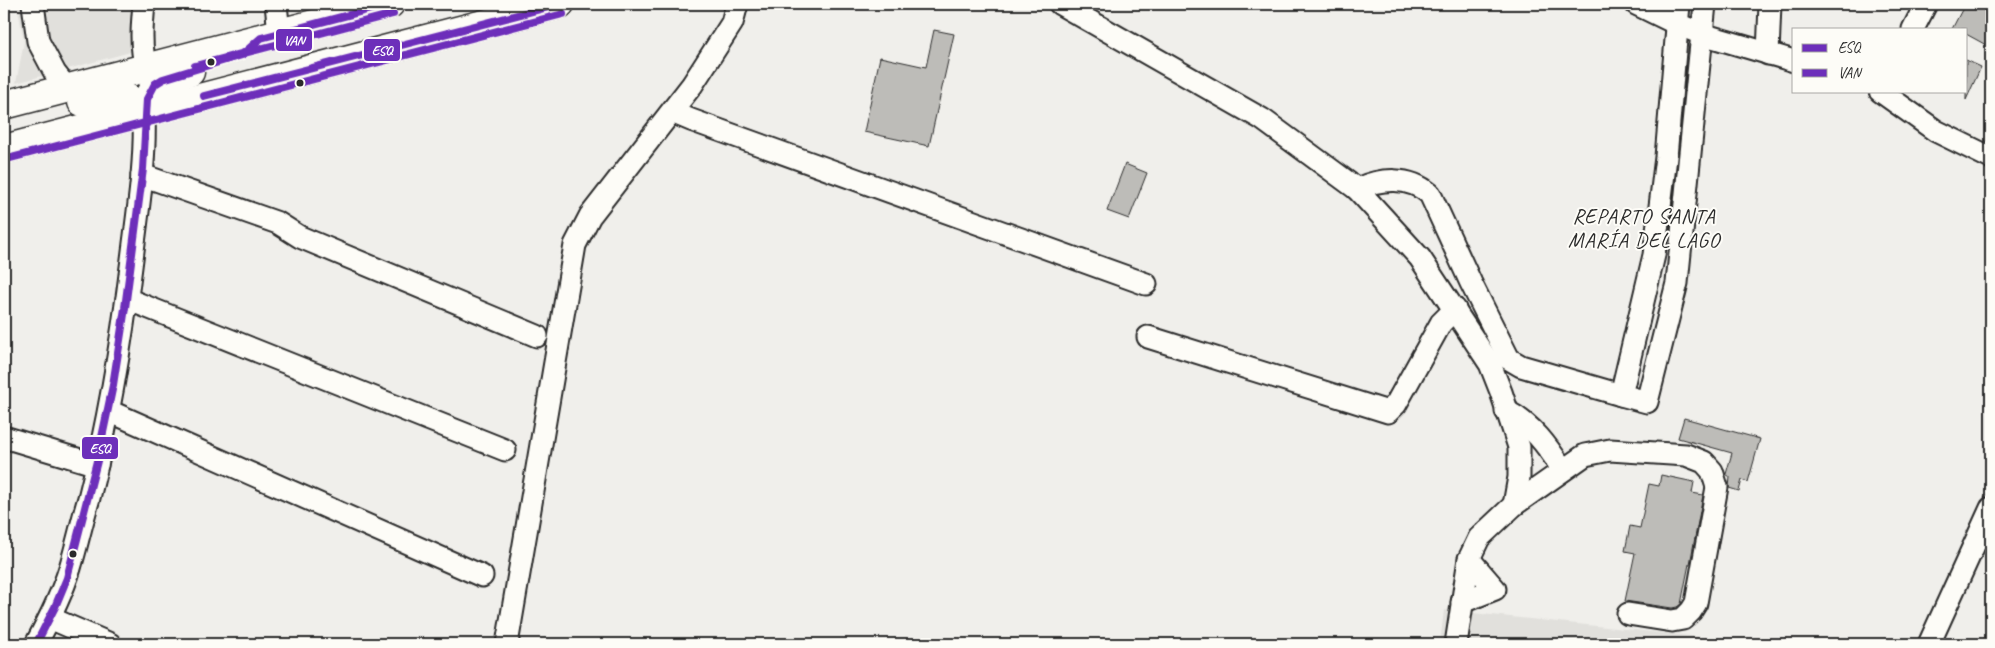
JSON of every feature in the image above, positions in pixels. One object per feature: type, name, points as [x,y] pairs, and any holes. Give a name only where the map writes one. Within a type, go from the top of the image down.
[{"type":"highway","points":[[10,103],[390,4]]},
{"type":"highway","points":[[4,148],[560,4]]},
{"type":"highway","points":[[144,112],[156,83],[163,79],[242,56],[270,35]]},
{"type":"highway","points":[[10,103],[57,108],[118,94],[129,99],[144,112]]},
{"type":"street","points":[[33,4],[38,41],[55,73],[67,88]]},
{"type":"street","points":[[144,4],[141,30],[143,57],[146,68]]},
{"type":"street","points":[[270,35],[276,4]]},
{"type":"street","points":[[507,644],[575,245],[590,216],[692,85],[732,23],[738,4]]},
{"type":"street","points":[[1060,4],[1262,119],[1357,189],[1420,258],[1490,364],[1501,392],[1518,448],[1519,477],[1514,505]]},
{"type":"street","points":[[1636,4],[1678,14],[1702,34],[1792,60]]},
{"type":"street","points":[[1357,189],[1378,181],[1405,181],[1420,185],[1430,194],[1471,284],[1509,359],[1521,366],[1647,402],[1677,283],[1705,4]]},
{"type":"street","points":[[1768,54],[1770,4]]},
{"type":"street","points":[[1914,28],[1926,4]]},
{"type":"street","points":[[1621,395],[1654,255],[1666,157],[1678,14]]},
{"type":"street","points":[[1881,92],[1936,131],[1991,158]]},
{"type":"street","points":[[36,644],[50,618],[70,570],[109,411],[127,298],[146,143],[144,112]]},
{"type":"street","points":[[672,112],[1146,284]]},
{"type":"street","points":[[142,175],[278,223],[300,237],[537,336]]},
{"type":"street","points":[[127,298],[505,450]]},
{"type":"street","points":[[1148,337],[1388,412],[1396,404],[1441,323],[1455,309]]},
{"type":"street","points":[[109,411],[482,576]]},
{"type":"street","points":[[1506,411],[1518,417],[1545,443],[1564,470]]},
{"type":"street","points":[[4,437],[97,465]]},
{"type":"street","points":[[1456,644],[1469,559],[1479,538],[1514,505],[1585,456],[1610,450],[1686,456],[1704,462],[1712,471],[1716,487],[1696,603],[1683,618],[1672,621],[1628,614]]},
{"type":"street","points":[[1929,644],[1991,508]]},
{"type":"street","points":[[1462,602],[1495,588],[1469,559]]},
{"type":"street","points":[[50,618],[110,644]]},
{"type":"shaded area","points":[[17,4],[139,4],[134,51],[16,83],[24,42]]},
{"type":"shaded area","points":[[1444,610],[1710,638],[1722,644],[1440,644]]},
{"type":"building","points":[[1965,4],[1991,4],[1991,39],[1988,46],[1968,35],[1968,28],[1953,28]]},
{"type":"building","points":[[934,30],[954,34],[929,146],[864,132],[880,57],[926,67]]},
{"type":"building","points":[[1968,61],[1981,67],[1966,100],[1966,92],[1968,92]]},
{"type":"building","points":[[1125,164],[1147,173],[1129,219],[1107,211]]},
{"type":"building","points":[[1684,418],[1760,439],[1748,482],[1742,480],[1739,491],[1729,488],[1730,477],[1726,474],[1732,453],[1678,438]]},
{"type":"building","points":[[1661,475],[1694,482],[1692,493],[1703,495],[1681,604],[1672,608],[1625,601],[1635,553],[1625,551],[1630,526],[1640,528],[1649,484],[1659,486]]},
{"type":"transit line","name":"ESQ","points":[[36,644],[67,578],[97,461],[113,385],[125,308],[143,169],[147,99],[155,84],[163,79],[242,55],[261,38],[390,4]]},
{"type":"transit line","name":"ESQ","points":[[204,96],[560,4]]},
{"type":"transit line","name":"VAN","points":[[195,66],[393,14]]},
{"type":"transit line","name":"VAN","points":[[7,159],[563,14]]},
{"type":"district","name":"REPARTO SANTA MARÍA DEL LAGO","points":[[1644,228]]}]
